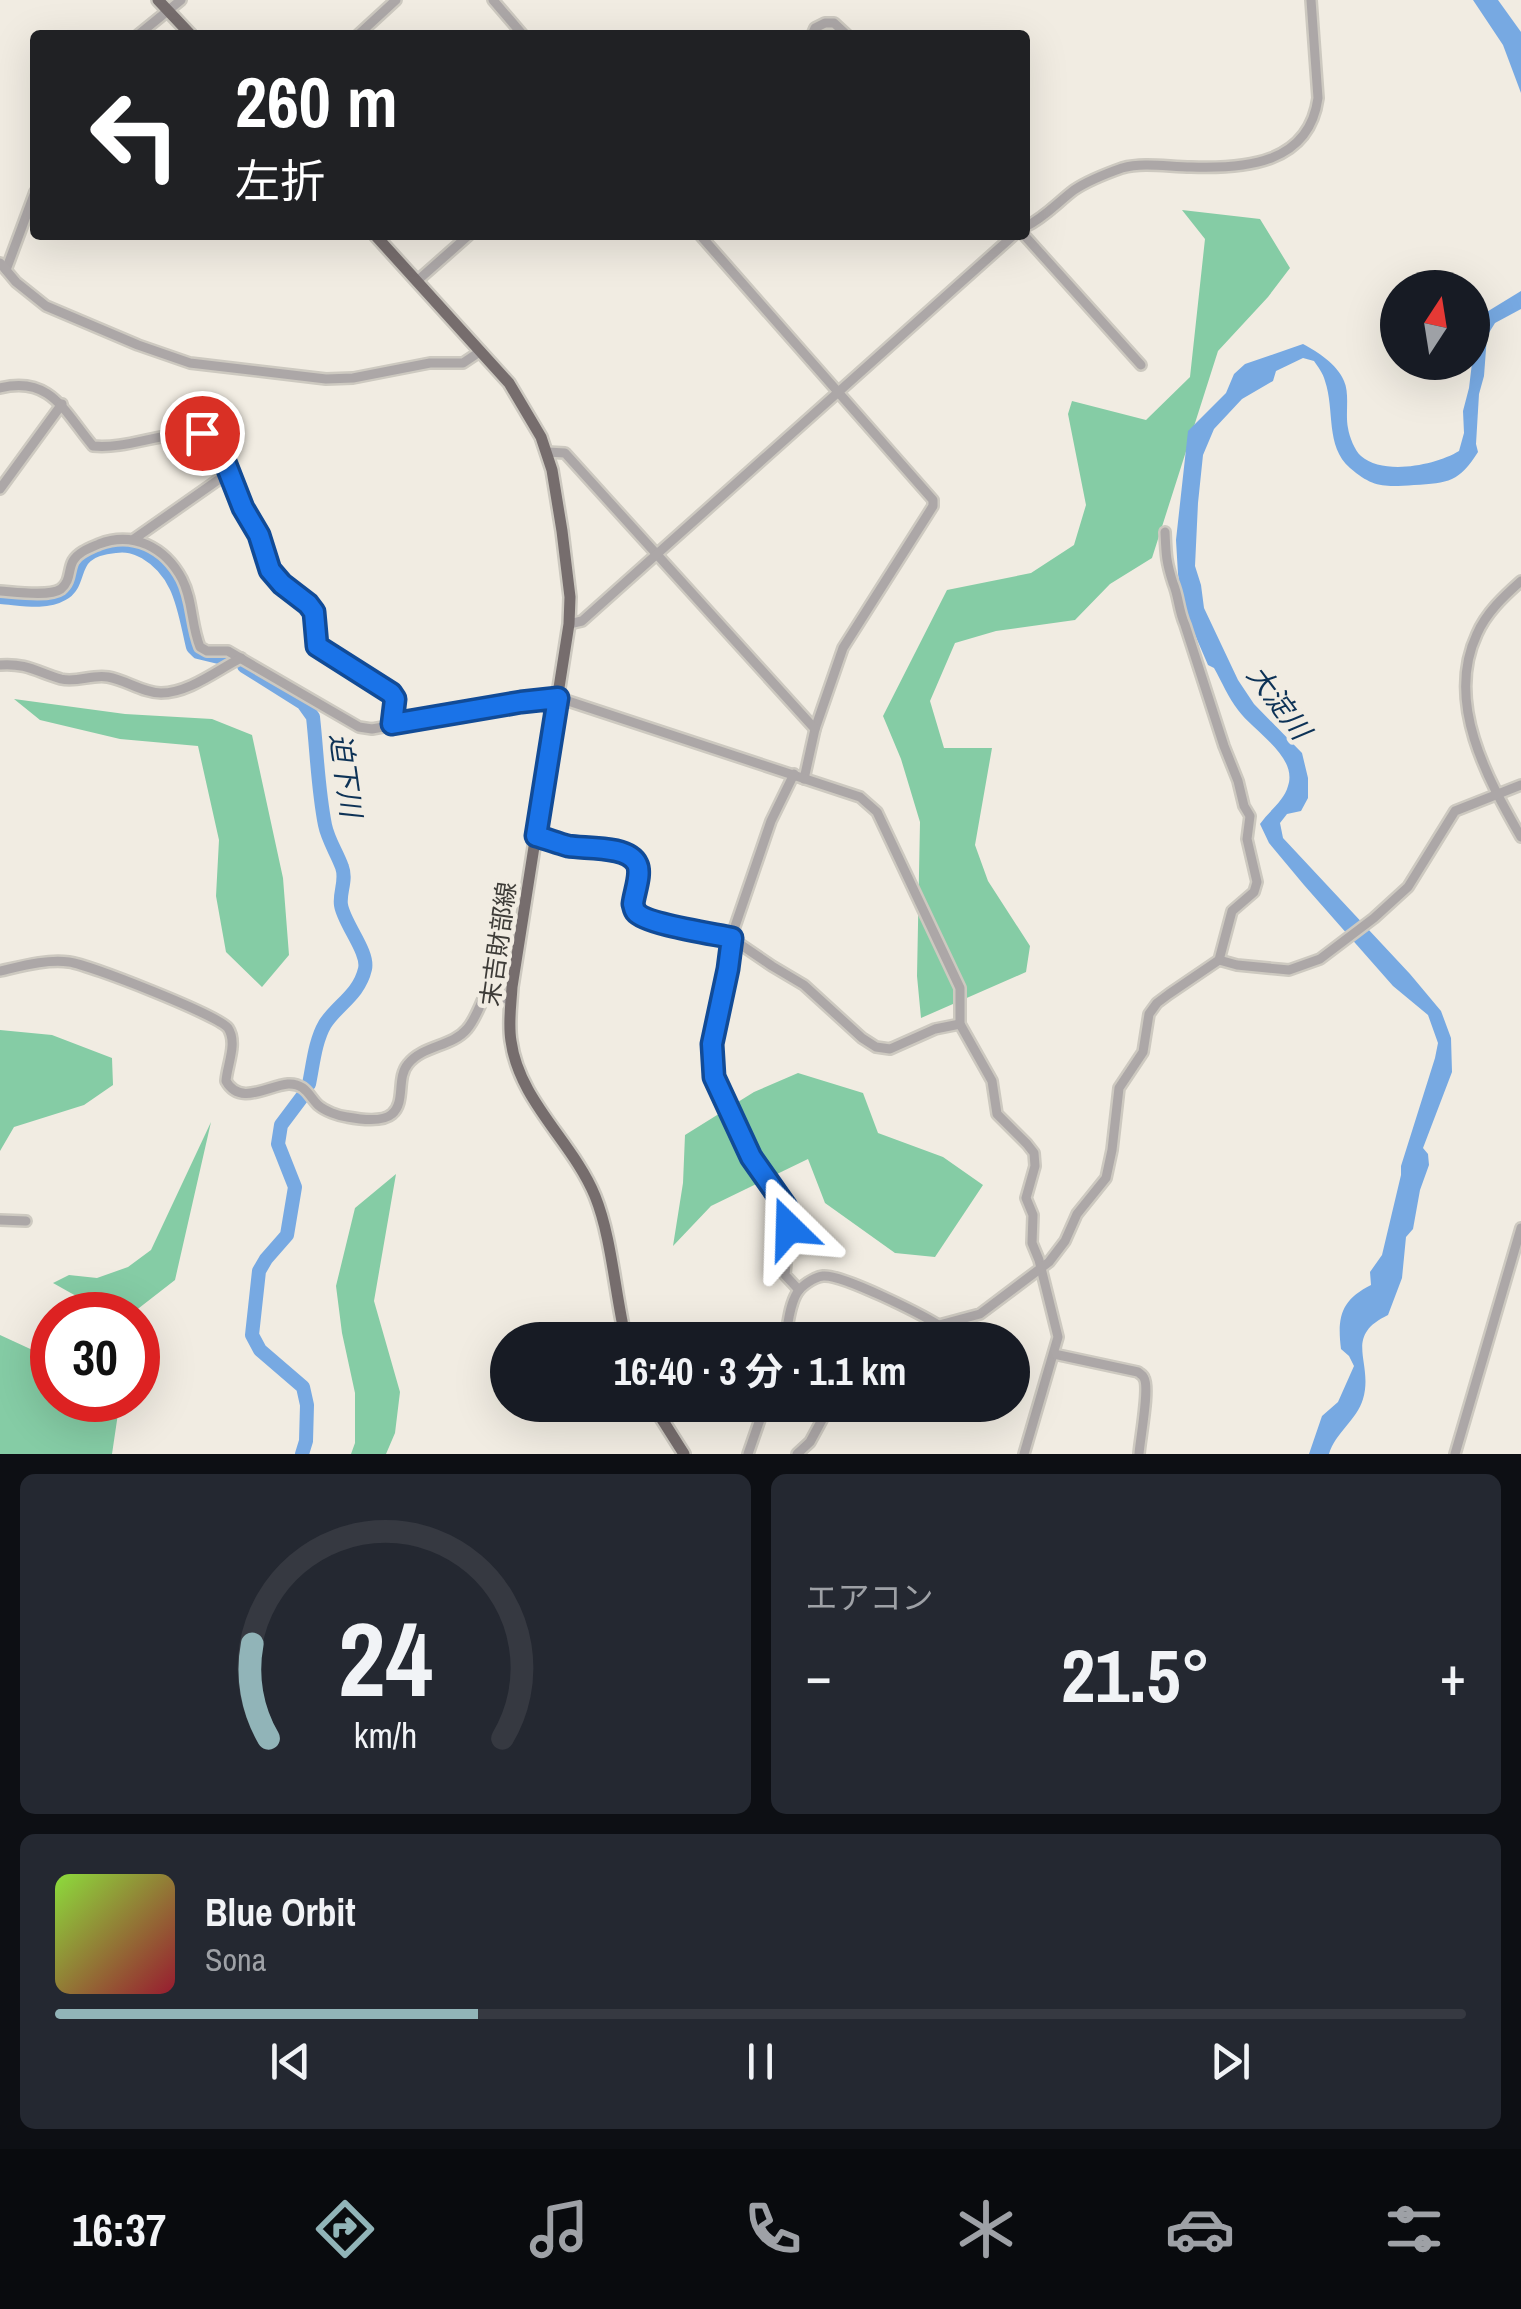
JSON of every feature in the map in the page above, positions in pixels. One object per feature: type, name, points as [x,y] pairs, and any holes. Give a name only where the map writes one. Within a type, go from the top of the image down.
[{"type":"main road","points":[[158,0],[186,30]]},
{"type":"main road","name":"末吉財部線","points":[[380,240],[510,383],[547,452],[566,563],[570,624],[511,1002],[511,1044],[522,1078],[581,1168],[600,1208],[622,1322]]},
{"type":"main road","points":[[664,1422],[684,1454]]},
{"type":"street","points":[[144,30],[181,0]]},
{"type":"street","points":[[363,30],[396,0]]},
{"type":"street","points":[[492,0],[519,30]]},
{"type":"street","points":[[1030,226],[1096,177],[1129,166],[1196,168],[1260,163],[1294,146],[1309,126],[1318,98],[1311,0]]},
{"type":"street","points":[[814,30],[825,23],[834,23],[842,30]]},
{"type":"street","points":[[30,204],[3,267],[27,292],[46,306],[190,362],[326,379],[462,363],[481,351]]},
{"type":"street","points":[[417,281],[463,240]]},
{"type":"street","points":[[704,240],[933,500],[933,506],[843,648],[799,776],[772,821],[732,938],[712,1044],[714,1077],[751,1157],[786,1207],[789,1228],[785,1275],[799,1290]]},
{"type":"street","points":[[570,624],[582,622],[1008,240]]},
{"type":"street","points":[[1028,240],[1141,365]]},
{"type":"street","points":[[0,388],[20,383],[52,396],[93,446],[109,448],[187,433],[212,436],[259,535],[270,570],[314,612],[317,646],[391,693],[395,699],[392,724]]},
{"type":"street","points":[[0,489],[62,404]]},
{"type":"street","points":[[547,452],[565,452],[815,729]]},
{"type":"street","points":[[134,539],[228,473]]},
{"type":"street","points":[[953,1322],[980,1314],[998,1303],[1049,1262],[1064,1241],[1077,1214],[1106,1178],[1119,1088],[1142,1052],[1149,1014],[1169,994],[1219,960],[1232,910],[1254,892],[1256,882],[1247,839],[1250,816],[1177,607],[1168,574],[1165,532]]},
{"type":"street","points":[[0,591],[59,590],[68,579],[72,562],[82,552],[114,539],[134,539],[152,546],[174,566],[189,597],[200,647],[241,658],[360,727],[558,698],[860,796],[876,812],[960,988],[960,1024],[992,1081],[997,1114],[1034,1153],[1026,1198],[1033,1215],[1032,1244],[1057,1327],[1054,1354],[1024,1454]]},
{"type":"street","points":[[1521,581],[1476,634],[1465,672],[1476,745],[1497,795],[1521,837]]},
{"type":"street","points":[[0,665],[35,668],[68,680],[112,677],[161,693],[183,689],[241,658]]},
{"type":"street","points":[[1219,960],[1289,970],[1320,959],[1408,887],[1455,812],[1521,785]]},
{"type":"street","points":[[536,836],[565,845],[604,848],[634,859],[638,869],[633,904],[639,916],[732,938],[812,991],[862,1038],[876,1046],[890,1049],[934,1029],[960,1024]]},
{"type":"street","points":[[0,971],[68,962],[160,994],[220,1021],[229,1030],[232,1047],[226,1081],[233,1091],[248,1094],[296,1085],[312,1094],[324,1108],[343,1117],[364,1119],[384,1118],[394,1112],[408,1062],[467,1030],[485,995],[495,991],[511,1002]]},
{"type":"street","points":[[0,1220],[26,1221]]},
{"type":"street","points":[[1455,1454],[1521,1228]]},
{"type":"street","points":[[789,1322],[799,1290],[824,1276],[844,1280],[934,1322]]},
{"type":"street","points":[[1054,1354],[1143,1376],[1146,1382],[1139,1454]]},
{"type":"street","points":[[748,1454],[759,1422]]},
{"type":"street","points":[[797,1454],[810,1442],[821,1422]]},
{"type":"green space","points":[[1182,210],[1260,219],[1290,268],[1218,351],[1152,558],[1110,584],[1075,620],[996,631],[955,643],[930,701],[944,748],[992,748],[975,845],[988,881],[1030,946],[1026,972],[921,1018],[917,976],[920,822],[883,716],[947,590],[1031,573],[1074,545],[1086,505],[1068,414],[1072,401],[1146,420],[1190,377],[1205,239]]},
{"type":"green space","points":[[14,699],[125,714],[212,719],[252,735],[283,878],[289,955],[262,987],[226,952],[216,896],[219,840],[198,746],[120,739],[40,720]]},
{"type":"green space","points":[[0,1030],[52,1035],[112,1058],[113,1085],[84,1105],[14,1127],[0,1151]]},
{"type":"green space","points":[[798,1073],[863,1093],[878,1133],[943,1157],[983,1185],[935,1257],[895,1253],[825,1203],[808,1159],[711,1206],[673,1246],[683,1183],[685,1135],[754,1092]]},
{"type":"green space","points":[[211,1122],[175,1280],[160,1292],[69,1292],[53,1283],[69,1275],[97,1278],[128,1267],[151,1250]]},
{"type":"green space","points":[[396,1174],[374,1301],[400,1392],[395,1433],[386,1454],[351,1454],[355,1443],[355,1393],[336,1286],[355,1208]]},
{"type":"green space","points":[[0,1335],[30,1349],[30,1422],[117,1422],[112,1454],[0,1454]]},
{"type":"water","points":[[1473,0],[1498,0],[1521,32],[1521,93],[1503,45]]},
{"type":"water","points":[[1521,291],[1521,309],[1495,323],[1490,331],[1490,310]]},
{"type":"water","points":[[1303,344],[1341,375],[1347,392],[1347,422],[1355,447],[1361,456],[1383,466],[1424,464],[1459,451],[1470,380],[1483,380],[1478,452],[1465,470],[1452,479],[1387,486],[1373,483],[1350,468],[1337,449],[1323,375],[1314,361],[1303,358],[1276,371],[1273,381],[1242,399],[1214,429],[1203,455],[1195,566],[1204,608],[1238,680],[1254,704],[1302,753],[1308,778],[1308,798],[1301,811],[1287,814],[1280,823],[1283,838],[1410,974],[1441,1011],[1451,1038],[1452,1072],[1423,1148],[1429,1165],[1413,1229],[1406,1237],[1402,1278],[1388,1315],[1374,1323],[1363,1341],[1363,1399],[1329,1454],[1309,1454],[1322,1416],[1338,1402],[1354,1366],[1341,1349],[1343,1311],[1353,1297],[1371,1285],[1370,1272],[1382,1255],[1401,1166],[1438,1043],[1428,1015],[1393,986],[1304,885],[1269,843],[1260,824],[1283,796],[1289,775],[1281,755],[1238,710],[1214,668],[1208,665],[1183,607],[1176,540],[1188,431],[1226,393],[1234,374],[1245,364]]},
{"type":"waterway","name":"迫下川","points":[[0,597],[55,597],[71,586],[79,565],[89,554],[108,547],[131,546],[157,561],[174,581],[193,647],[198,652],[227,659]]},
{"type":"waterway","name":"迫下川","points":[[244,666],[303,703],[313,717],[325,825],[343,872],[341,905],[365,962],[358,986],[322,1031],[309,1084]]},
{"type":"waterway","name":"迫下川","points":[[302,1097],[281,1125],[278,1144],[295,1187],[287,1235],[259,1271],[252,1335],[260,1350],[303,1387],[307,1405],[302,1454]]},
{"type":"route","points":[[202,433],[212,436],[222,452],[232,486],[259,535],[270,570],[314,612],[317,646],[391,693],[395,699],[392,724],[558,698],[536,836],[565,845],[604,848],[634,859],[638,869],[633,904],[639,916],[732,938],[712,1044],[714,1077],[751,1157],[786,1207],[789,1228]]},
{"type":"water label","name":"大淀川","points":[[1279,702]]}]
